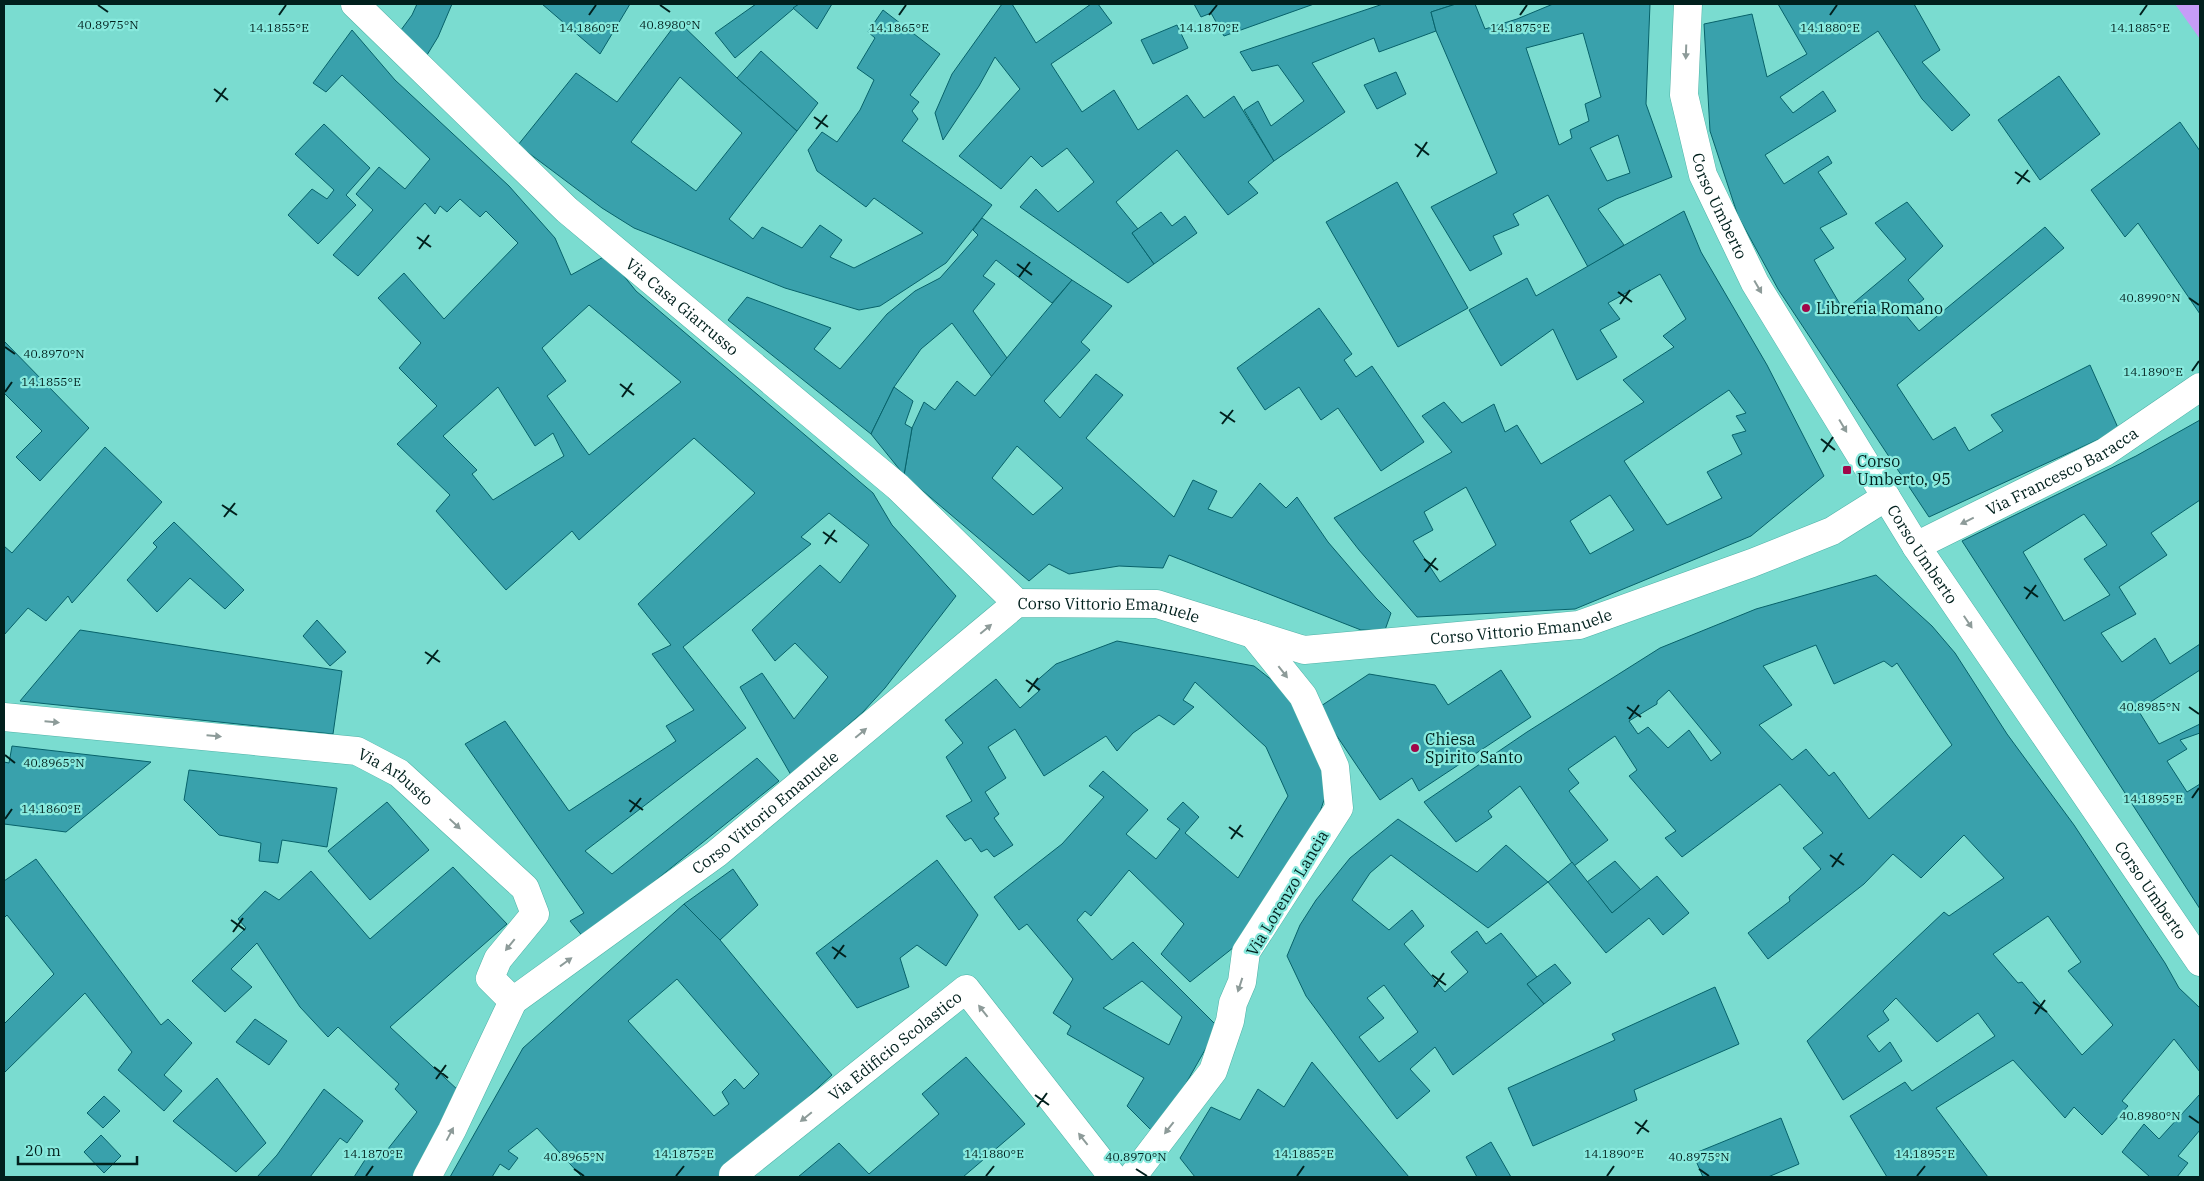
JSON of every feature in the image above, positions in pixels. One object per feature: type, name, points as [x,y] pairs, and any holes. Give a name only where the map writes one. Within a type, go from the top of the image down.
[{"type":"street","name":"Via Casa Giarrusso","points":[[355,4],[567,210],[898,487],[1017,603]]},
{"type":"street","name":"Corso Umberto","points":[[1688,4],[1684,95],[1703,175],[1755,283],[1916,546],[2200,962]]},
{"type":"street","name":"Via Francesco Baracca","points":[[1916,546],[2105,452],[2200,387]]},
{"type":"street","name":"Corso Vittorio Emanuele","points":[[426,1177],[452,1130],[512,1001],[716,854],[1017,603],[1157,604],[1304,650],[1580,625],[1752,563],[1832,531],[1886,497]]},
{"type":"street","name":"Via Lorenzo Lancia","points":[[1132,1177],[1213,1071],[1230,1021],[1233,1003],[1242,982],[1246,952],[1339,808],[1335,767],[1302,696],[1253,634]]},
{"type":"street","name":"Via Arbusto","points":[[4,717],[357,751],[399,773],[525,888],[536,914],[498,959],[490,978],[512,1001]]},
{"type":"street","name":"Via Edificio Scolastico","points":[[735,1177],[733,1175],[966,989],[1113,1177]]},
{"type":"shaded area","points":[[2175,4],[2200,4],[2200,39]]},
{"type":"building","points":[[417,4],[452,4],[438,37],[427,55],[398,34],[412,15]]},
{"type":"building","points":[[542,4],[630,4],[600,54]]},
{"type":"building","points":[[756,4],[799,4],[735,58],[715,33]]},
{"type":"building","points":[[799,4],[832,4],[817,29],[793,8]]},
{"type":"building","points":[[1002,4],[1012,4],[1036,43],[1091,4],[1098,4],[1112,23],[1051,64],[1082,112],[1114,90],[1138,130],[1187,95],[1204,118],[1234,96],[1274,161],[1248,182],[1258,193],[1228,215],[1177,150],[1116,202],[1138,229],[1132,233],[1154,264],[1128,283],[1020,207],[1036,189],[1058,212],[1094,182],[1067,148],[1042,167],[1031,156],[1001,189],[959,156],[1020,89],[995,57],[979,86],[943,140],[935,113],[952,74]]},
{"type":"building","points":[[1194,4],[1314,4],[1224,36],[1211,13],[1201,17]]},
{"type":"building","points":[[1383,4],[1456,4],[1431,12],[1436,31],[1379,52],[1374,38],[1312,63],[1345,112],[1274,161],[1244,110],[1258,101],[1271,126],[1304,101],[1278,65],[1252,71],[1240,52]]},
{"type":"building","points":[[1456,4],[1475,4],[1485,29],[1517,19],[1553,4],[1650,4],[1646,104],[1672,177],[1616,199],[1598,209],[1624,245],[1588,267],[1548,195],[1513,214],[1519,225],[1493,236],[1502,254],[1470,271],[1431,207],[1497,173],[1436,31],[1431,12]],"holes":[[[1583,33],[1601,97],[1585,104],[1589,121],[1570,130],[1572,138],[1559,145],[1526,48]],[[1618,135],[1630,173],[1607,181],[1590,148]]]},
{"type":"building","points":[[1778,4],[1914,4],[1940,50],[1922,62],[1970,115],[1952,131],[1922,99],[1878,31],[1780,97],[1793,113],[1823,91],[1836,111],[1765,155],[1784,184],[1828,156],[1832,163],[1818,172],[1847,214],[1820,228],[1834,248],[1814,260],[1844,311],[1906,259],[1875,223],[1907,202],[1943,246],[1908,280],[1924,299],[1905,314],[1919,331],[2045,227],[2064,248],[1897,385],[1933,440],[1955,427],[1969,451],[2003,431],[1991,415],[2090,365],[2119,430],[1929,517],[1778,289],[1738,216],[1710,131],[1704,24],[1752,14],[1767,77],[1807,54]]},
{"type":"building","points":[[883,10],[940,54],[910,95],[919,102],[912,111],[918,119],[902,141],[992,205],[946,263],[880,306],[859,310],[785,288],[634,228],[602,208],[518,145],[576,73],[617,102],[678,21],[737,78],[797,131],[729,219],[753,239],[762,227],[802,248],[820,225],[842,240],[830,257],[854,268],[923,233],[874,198],[866,207],[817,171],[808,150],[822,132],[837,142],[860,110],[874,80],[857,68],[875,38],[868,32]],"holes":[[[680,77],[742,133],[696,191],[631,142]]]},
{"type":"building","points":[[1177,25],[1188,48],[1153,64],[1141,40]]},
{"type":"building","points":[[352,30],[395,80],[509,186],[555,238],[571,275],[607,255],[636,291],[873,493],[892,525],[956,596],[885,688],[863,712],[791,775],[740,687],[762,673],[794,719],[828,677],[795,643],[775,661],[752,630],[820,565],[840,583],[869,545],[829,513],[801,537],[811,544],[683,647],[746,728],[585,851],[612,874],[757,758],[779,781],[584,938],[570,921],[584,913],[465,744],[505,721],[569,811],[676,741],[666,726],[694,710],[652,654],[671,645],[638,604],[755,493],[694,438],[579,540],[572,531],[506,590],[436,511],[450,495],[397,444],[437,406],[399,368],[421,343],[378,298],[404,273],[444,319],[518,243],[486,211],[480,217],[460,199],[447,212],[440,206],[435,214],[425,203],[358,276],[333,255],[373,210],[356,194],[379,167],[405,189],[430,159],[342,75],[326,92],[313,83]],"holes":[[[589,305],[681,382],[589,455],[547,396],[566,381],[542,348]],[[498,387],[535,446],[553,433],[564,456],[493,500],[472,474],[477,470],[443,436]]]},
{"type":"building","points":[[761,51],[818,103],[797,131],[737,78]]},
{"type":"building","points":[[1396,72],[1406,94],[1377,109],[1364,85]]},
{"type":"building","points":[[2059,76],[2100,134],[2040,180],[1998,120]]},
{"type":"building","points":[[2180,122],[2200,151],[2200,314],[2138,223],[2125,237],[2091,190]]},
{"type":"building","points":[[324,124],[370,168],[346,195],[356,205],[318,244],[288,215],[312,189],[327,199],[334,190],[295,154]]},
{"type":"building","points":[[1397,182],[1468,308],[1398,347],[1326,222]]},
{"type":"building","points":[[1684,211],[1701,252],[1767,365],[1824,476],[1751,536],[1575,609],[1417,617],[1334,518],[1452,452],[1422,416],[1444,402],[1462,423],[1494,404],[1505,432],[1517,425],[1541,464],[1644,402],[1623,380],[1674,347],[1663,336],[1686,319],[1660,274],[1608,303],[1620,319],[1600,330],[1617,357],[1577,380],[1553,329],[1501,366],[1469,310],[1527,278],[1536,296]],"holes":[[[1729,390],[1746,413],[1736,416],[1746,431],[1732,435],[1742,454],[1707,472],[1722,498],[1667,525],[1624,461]],[[1466,487],[1496,545],[1440,582],[1413,541],[1433,530],[1424,512]],[[1610,495],[1634,530],[1590,554],[1570,521]]]},
{"type":"building","points":[[1161,212],[1172,226],[1185,216],[1197,233],[1154,264],[1132,233]]},
{"type":"building","points":[[982,218],[1072,280],[1052,303],[996,260],[983,276],[995,284],[973,311],[1007,358],[992,377],[952,323],[921,349],[894,387],[871,434],[728,320],[747,297],[831,328],[814,349],[840,369],[887,314],[915,291],[940,278],[978,235],[973,230]]},
{"type":"building","points":[[1072,280],[1112,306],[1081,342],[1090,350],[1044,401],[1060,418],[1096,374],[1123,395],[1086,438],[1174,517],[1193,480],[1217,491],[1208,509],[1232,518],[1260,483],[1286,508],[1297,497],[1328,542],[1391,613],[1385,630],[1361,630],[1169,555],[1163,568],[1119,566],[1069,574],[1049,564],[1029,581],[904,475],[912,428],[924,402],[935,410],[957,381],[975,396]],"holes":[[[1017,446],[1063,488],[1033,515],[992,478]]]},
{"type":"building","points":[[1319,308],[1352,354],[1344,360],[1356,377],[1372,366],[1424,442],[1381,471],[1338,408],[1321,420],[1299,387],[1265,410],[1237,368]]},
{"type":"building","points":[[4,341],[89,428],[40,481],[16,457],[42,431],[4,393]]},
{"type":"building","points":[[894,387],[913,401],[905,424],[912,428],[904,475],[871,434]]},
{"type":"building","points":[[2200,420],[2200,500],[2151,533],[2167,555],[2119,587],[2136,614],[2101,633],[2122,662],[2155,638],[2170,664],[2200,644],[2200,670],[2138,710],[2159,744],[2200,724],[2200,733],[2180,740],[2187,749],[2167,761],[2187,792],[2200,784],[2200,909],[1962,541],[2136,456]],"holes":[[[2084,514],[2107,545],[2084,559],[2110,595],[2064,621],[2023,552]]]},
{"type":"building","points":[[105,447],[162,502],[72,603],[68,596],[46,621],[28,608],[4,635],[4,546],[12,553]]},
{"type":"building","points":[[174,522],[244,590],[225,609],[190,578],[157,612],[127,580],[157,547],[153,543]]},
{"type":"building","points":[[1876,575],[1932,626],[1955,653],[2007,734],[2074,825],[2165,963],[2179,988],[2200,1008],[2200,1072],[2174,1039],[2122,1101],[2128,1106],[2102,1135],[2074,1107],[2065,1118],[2013,1060],[1936,1108],[1988,1177],[1887,1177],[1850,1116],[1905,1082],[1912,1091],[1995,1036],[1978,1013],[1937,1042],[1896,998],[1883,1011],[1889,1020],[1867,1036],[1879,1052],[1890,1042],[1902,1061],[1843,1100],[1807,1041],[1944,912],[1949,916],[2004,878],[1964,835],[1921,878],[1893,854],[1864,884],[1768,959],[1748,933],[1790,901],[1789,897],[1821,869],[1803,848],[1823,833],[1780,784],[1682,857],[1665,838],[1676,831],[1629,776],[1637,770],[1615,736],[1568,769],[1579,783],[1569,791],[1608,840],[1574,866],[1520,786],[1488,811],[1492,817],[1456,842],[1424,802],[1527,732],[1660,648],[1756,609]],"holes":[[[1816,645],[1834,684],[1884,661],[1892,667],[1897,663],[1952,745],[1869,819],[1834,772],[1829,776],[1806,749],[1792,760],[1759,725],[1792,705],[1763,666]],[[1669,690],[1721,753],[1711,761],[1689,730],[1668,748],[1648,727],[1638,734],[1629,721],[1657,704],[1657,701]],[[2048,916],[2081,962],[2068,971],[2113,1025],[2082,1055],[2022,982],[2018,983],[1993,954]]]},
{"type":"building","points":[[317,620],[346,652],[330,666],[303,636]]},
{"type":"building","points":[[80,630],[342,671],[333,734],[20,701]]},
{"type":"building","points":[[1117,641],[1254,666],[1292,696],[1322,766],[1326,794],[1315,827],[1248,936],[1190,982],[1161,954],[1184,924],[1129,870],[1091,916],[1085,911],[1077,920],[1112,960],[1133,942],[1218,1027],[1172,1108],[1154,1133],[1127,1106],[1144,1078],[1067,1034],[1071,1026],[1053,1013],[1073,979],[1027,924],[1019,930],[994,897],[1062,844],[1104,797],[1089,786],[1103,771],[1148,810],[1126,834],[1156,859],[1180,829],[1167,819],[1183,802],[1199,817],[1185,833],[1238,878],[1288,796],[1266,747],[1195,682],[1183,700],[1194,707],[1174,725],[1159,715],[1133,733],[1117,751],[1106,736],[1044,776],[1015,729],[988,747],[1006,778],[985,792],[999,814],[994,818],[1013,845],[994,857],[987,849],[981,852],[971,838],[965,841],[946,816],[972,801],[946,757],[963,743],[945,720],[996,679],[1020,708],[1039,691],[1033,684],[1056,664]],"holes":[[[1142,981],[1182,1017],[1169,1045],[1103,1008]]]},
{"type":"building","name":"Chiesa Spirito Santo","points":[[1501,670],[1531,717],[1419,791],[1412,778],[1380,800],[1318,708],[1369,674],[1435,685],[1448,705]]},
{"type":"building","points":[[12,746],[151,762],[66,832],[4,824],[4,762],[9,763]]},
{"type":"building","points":[[189,770],[337,788],[327,847],[282,840],[278,863],[259,861],[261,843],[219,835],[184,800]]},
{"type":"building","points":[[387,802],[429,850],[370,900],[328,851]]},
{"type":"building","points":[[1398,819],[1477,872],[1506,845],[1548,882],[1488,928],[1391,855],[1370,873],[1352,900],[1389,930],[1412,910],[1424,926],[1404,944],[1445,992],[1468,972],[1451,952],[1477,931],[1486,944],[1501,933],[1537,977],[1527,984],[1544,1004],[1453,1075],[1435,1047],[1410,1069],[1430,1091],[1397,1119],[1306,996],[1287,956],[1300,925],[1316,900],[1350,858]],"holes":[[[1384,985],[1418,1032],[1379,1062],[1359,1037],[1384,1018],[1367,998]]]},
{"type":"building","points":[[36,859],[161,1025],[168,1019],[192,1043],[164,1075],[182,1091],[164,1111],[118,1070],[132,1052],[85,993],[4,1073],[4,1024],[54,974],[7,915],[4,918],[4,881]]},
{"type":"building","points":[[937,860],[978,915],[946,966],[917,945],[900,958],[909,987],[857,1008],[816,953]]},
{"type":"building","points":[[1615,861],[1641,890],[1612,913],[1587,882]]},
{"type":"building","points":[[1572,862],[1612,913],[1657,876],[1689,913],[1663,935],[1649,918],[1606,953],[1548,882]]},
{"type":"building","points":[[453,867],[507,924],[390,1027],[459,1091],[413,1177],[354,1177],[370,1152],[380,1159],[417,1112],[395,1089],[399,1084],[338,1027],[328,1037],[300,1007],[257,943],[231,969],[252,987],[225,1012],[192,981],[246,928],[238,919],[265,891],[279,900],[311,871],[370,939]]},
{"type":"building","points":[[733,869],[758,905],[720,940],[684,904]]},
{"type":"building","points":[[684,904],[720,940],[832,1075],[721,1177],[582,1177],[537,1128],[508,1151],[518,1158],[509,1170],[500,1164],[492,1177],[450,1177],[523,1048]],"holes":[[[677,979],[759,1074],[744,1089],[735,1079],[722,1092],[729,1104],[714,1116],[628,1021]]]},
{"type":"building","points":[[1555,964],[1571,983],[1544,1004],[1527,984]]},
{"type":"building","points":[[1715,987],[1739,1044],[1634,1090],[1637,1100],[1533,1146],[1508,1088],[1615,1040],[1612,1034]]},
{"type":"building","points":[[255,1019],[287,1041],[269,1065],[236,1042]]},
{"type":"building","points":[[966,1057],[1025,1124],[963,1177],[798,1177],[839,1143],[869,1174],[939,1114],[922,1094]]},
{"type":"building","points":[[1312,1062],[1409,1177],[1195,1177],[1180,1158],[1211,1107],[1240,1120],[1258,1089],[1284,1107]]},
{"type":"building","points":[[217,1078],[266,1143],[236,1172],[173,1121]]},
{"type":"building","points":[[324,1089],[363,1121],[347,1143],[340,1138],[310,1177],[257,1177],[277,1155]]},
{"type":"building","points":[[2200,1094],[2200,1130],[2178,1156],[2188,1163],[2177,1177],[2150,1177],[2122,1152],[2144,1124],[2159,1139]]},
{"type":"building","points":[[104,1096],[120,1111],[103,1128],[87,1113]]},
{"type":"building","points":[[1781,1118],[1799,1164],[1768,1177],[1703,1177],[1693,1154]]},
{"type":"building","points":[[101,1135],[121,1156],[104,1173],[84,1152]]},
{"type":"building","points":[[1491,1142],[1511,1177],[1477,1177],[1466,1157]]},
{"type":"place","name":"Libreria Romano","points":[[1806,308]]},
{"type":"place","name":"Corso Umberto, 95","points":[[1847,470]]},
{"type":"place","name":"Chiesa Spirito Santo","points":[[1415,748]]}]
